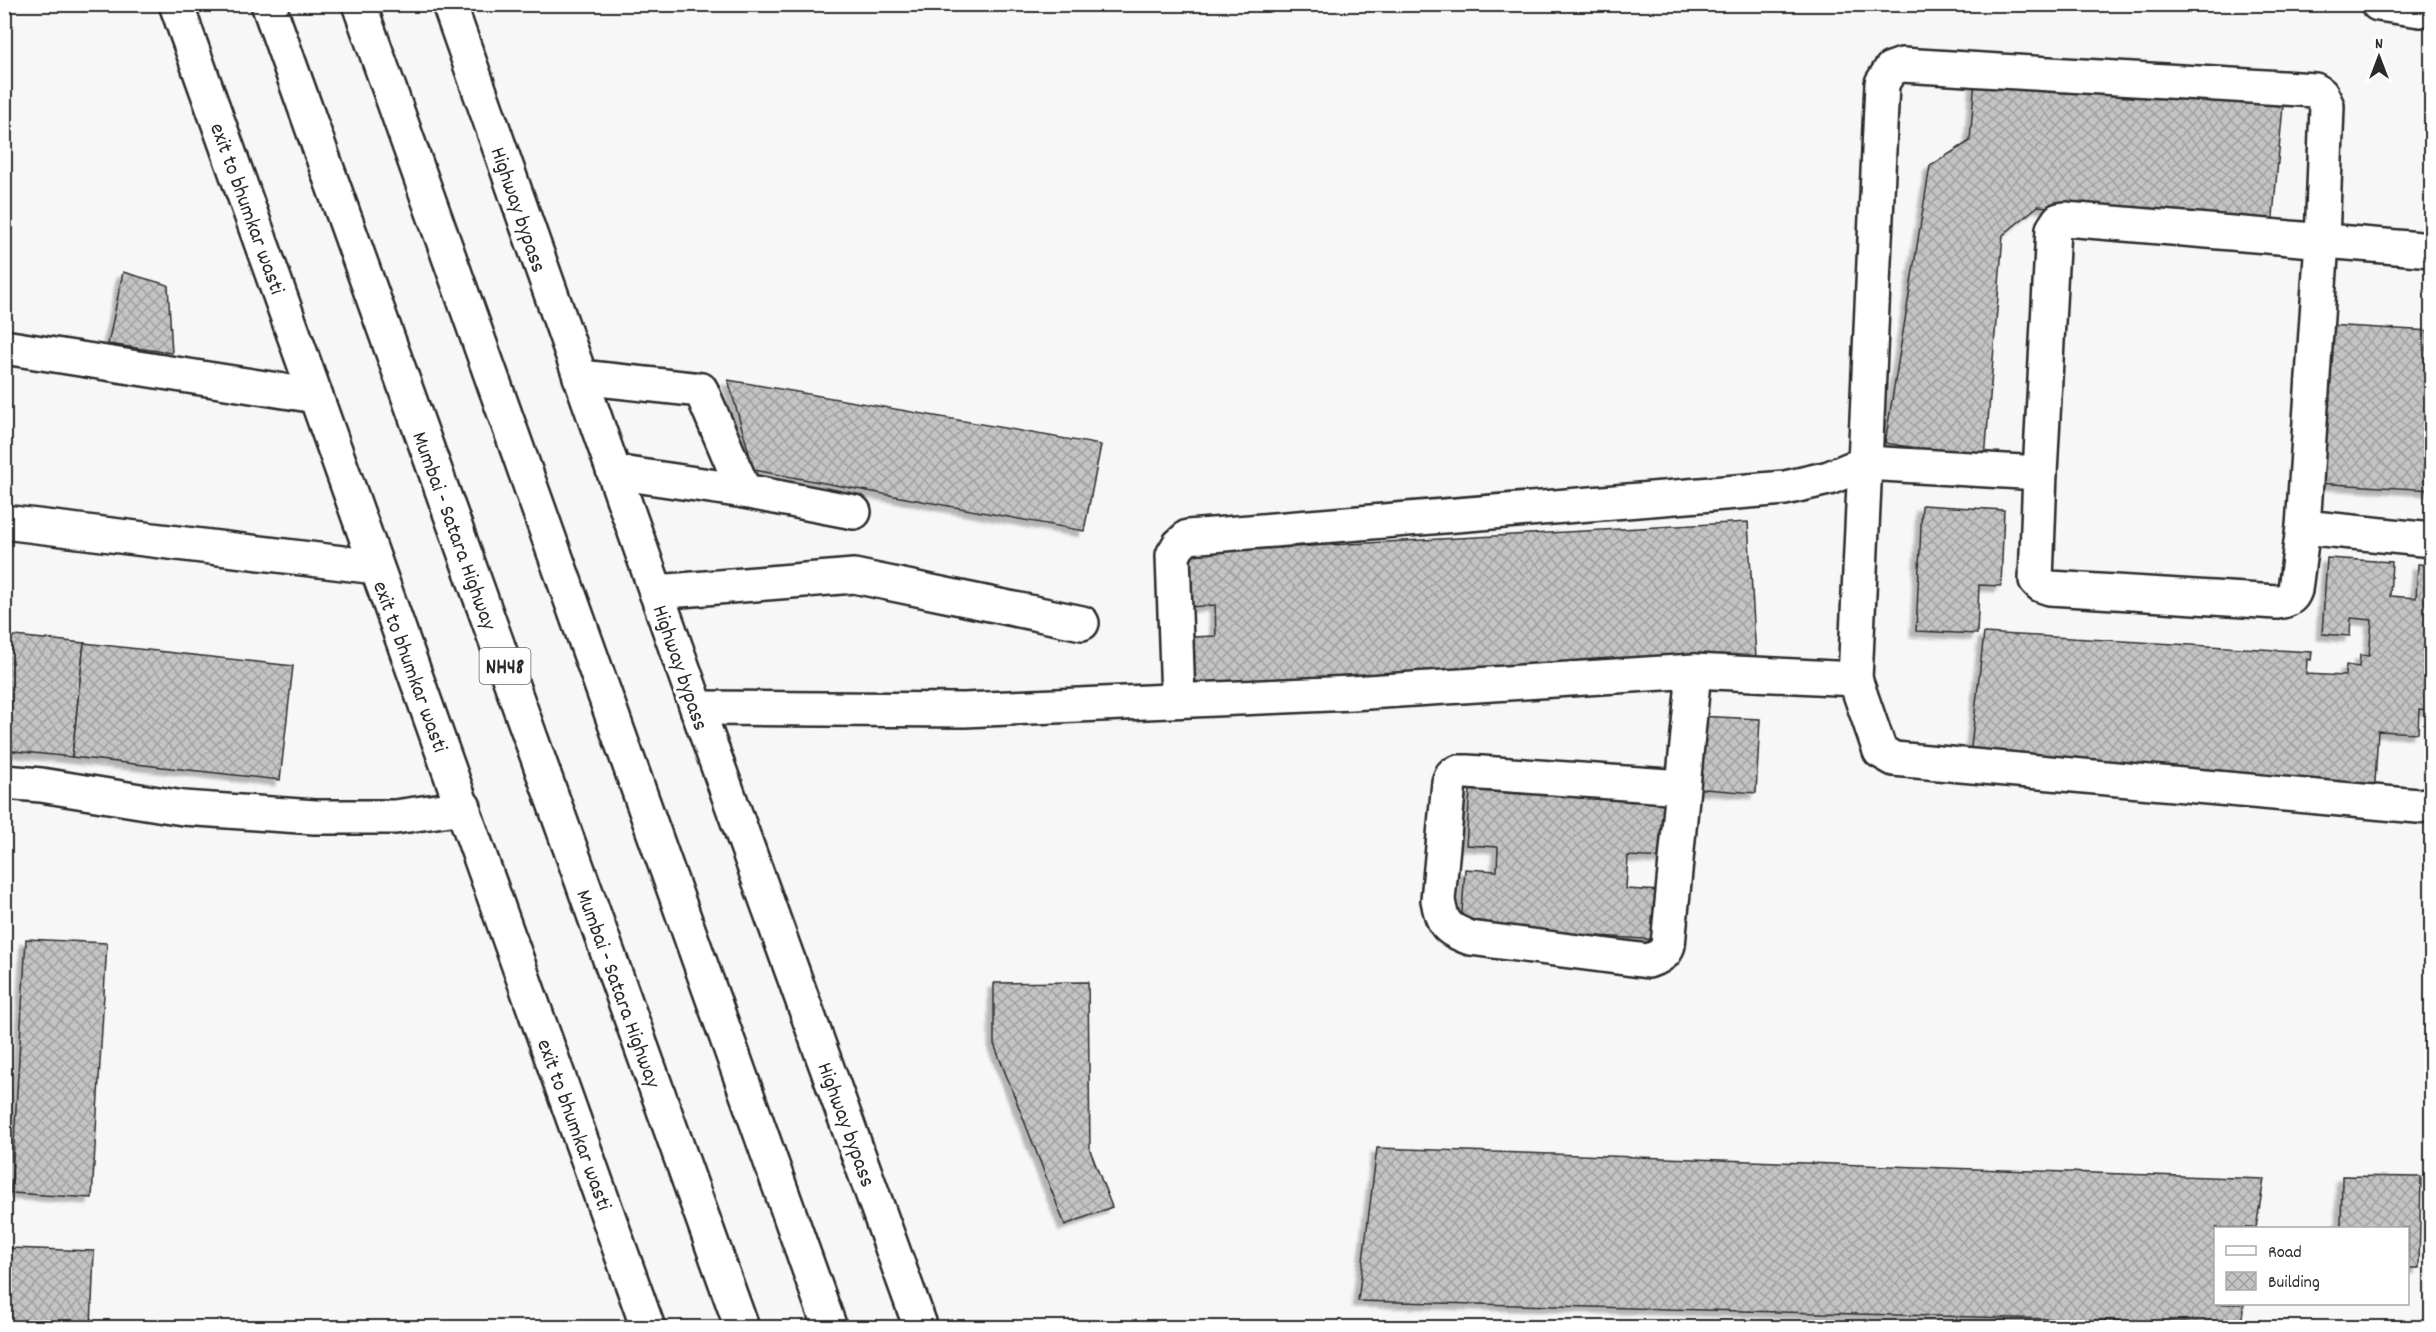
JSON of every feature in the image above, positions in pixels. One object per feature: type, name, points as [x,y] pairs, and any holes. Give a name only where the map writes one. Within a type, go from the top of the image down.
[{"type":"main road","name":"exit to bhumkar wasti","points":[[176,4],[648,1328]]},
{"type":"main road","name":"Mumbai - Satara Highway","points":[[268,4],[742,1328]]},
{"type":"main road","points":[[359,4],[830,1328]]},
{"type":"main road","name":"Highway bypass","points":[[448,4],[697,708],[921,1328]]},
{"type":"main road","points":[[2378,4],[2423,16]]},
{"type":"main road","points":[[2432,250],[2322,241],[2059,220],[2053,229],[2040,473],[2036,580],[2041,585],[2050,588],[2286,601],[2293,596],[2303,527],[2322,241],[2327,106],[2321,94],[2315,90],[1914,65],[1902,65],[1891,69],[1882,83],[1855,679],[1881,751],[1894,759],[2418,806],[2432,804]]},
{"type":"main road","points":[[4,347],[316,396]]},
{"type":"main road","points":[[580,377],[701,390],[744,490]]},
{"type":"main road","points":[[1178,700],[1173,555],[1188,537],[1211,533],[1785,488],[1829,478],[1865,463],[2040,473]]},
{"type":"main road","points":[[614,472],[744,490],[854,512]]},
{"type":"main road","points":[[4,522],[376,567]]},
{"type":"main road","points":[[2303,527],[2432,540]]},
{"type":"main road","points":[[656,592],[854,576],[1082,623]]},
{"type":"main road","points":[[697,708],[964,710],[1352,693],[1694,671],[1855,679]]},
{"type":"main road","points":[[1683,787],[1467,772],[1452,775],[1449,782],[1438,900],[1441,916],[1450,930],[1470,938],[1648,961],[1665,952],[1668,945],[1683,787],[1694,671]]},
{"type":"main road","points":[[4,782],[41,785],[183,808],[315,818],[395,817],[464,807]]},
{"type":"building","points":[[1975,79],[2283,106],[2272,227],[2038,206],[2003,235],[1985,459],[1885,443],[1930,166],[1970,141]]},
{"type":"building","points":[[123,272],[168,285],[172,353],[108,344]]},
{"type":"building","points":[[2326,325],[2432,331],[2432,490],[2315,483]]},
{"type":"building","points":[[728,380],[1101,445],[1084,531],[754,470]]},
{"type":"building","points":[[1922,505],[2004,510],[2001,586],[1979,585],[1977,634],[1916,631]]},
{"type":"building","points":[[1748,522],[1756,658],[1195,690],[1192,637],[1216,636],[1215,605],[1190,607],[1187,553]]},
{"type":"building","points":[[2327,558],[2392,562],[2390,596],[2416,598],[2418,564],[2432,565],[2432,710],[2419,709],[2418,733],[2378,731],[2374,800],[1970,756],[1984,633],[2312,652],[2311,660],[2307,659],[2306,674],[2345,676],[2346,665],[2359,667],[2360,655],[2369,656],[2372,620],[2351,618],[2350,636],[2322,634]]},
{"type":"building","points":[[4,635],[84,643],[72,757],[4,750]]},
{"type":"building","points":[[84,643],[293,666],[280,780],[72,757]]},
{"type":"building","points":[[1696,716],[1760,719],[1756,793],[1691,788]]},
{"type":"building","points":[[1470,790],[1668,802],[1664,858],[1628,856],[1626,889],[1662,891],[1659,940],[1461,927],[1465,869],[1497,871],[1498,847],[1466,845]]},
{"type":"building","points":[[26,939],[107,943],[92,1198],[11,1193]]},
{"type":"building","points":[[1088,982],[1090,1150],[1112,1207],[1065,1225],[994,1044],[994,983]]},
{"type":"building","points":[[1377,1148],[2264,1179],[2256,1227],[2214,1227],[2214,1305],[2244,1305],[2241,1324],[1358,1301]]},
{"type":"building","points":[[2342,1176],[2421,1177],[2419,1268],[2409,1268],[2409,1227],[2341,1227]]},
{"type":"building","points":[[8,1248],[94,1251],[91,1328],[5,1328]]}]
